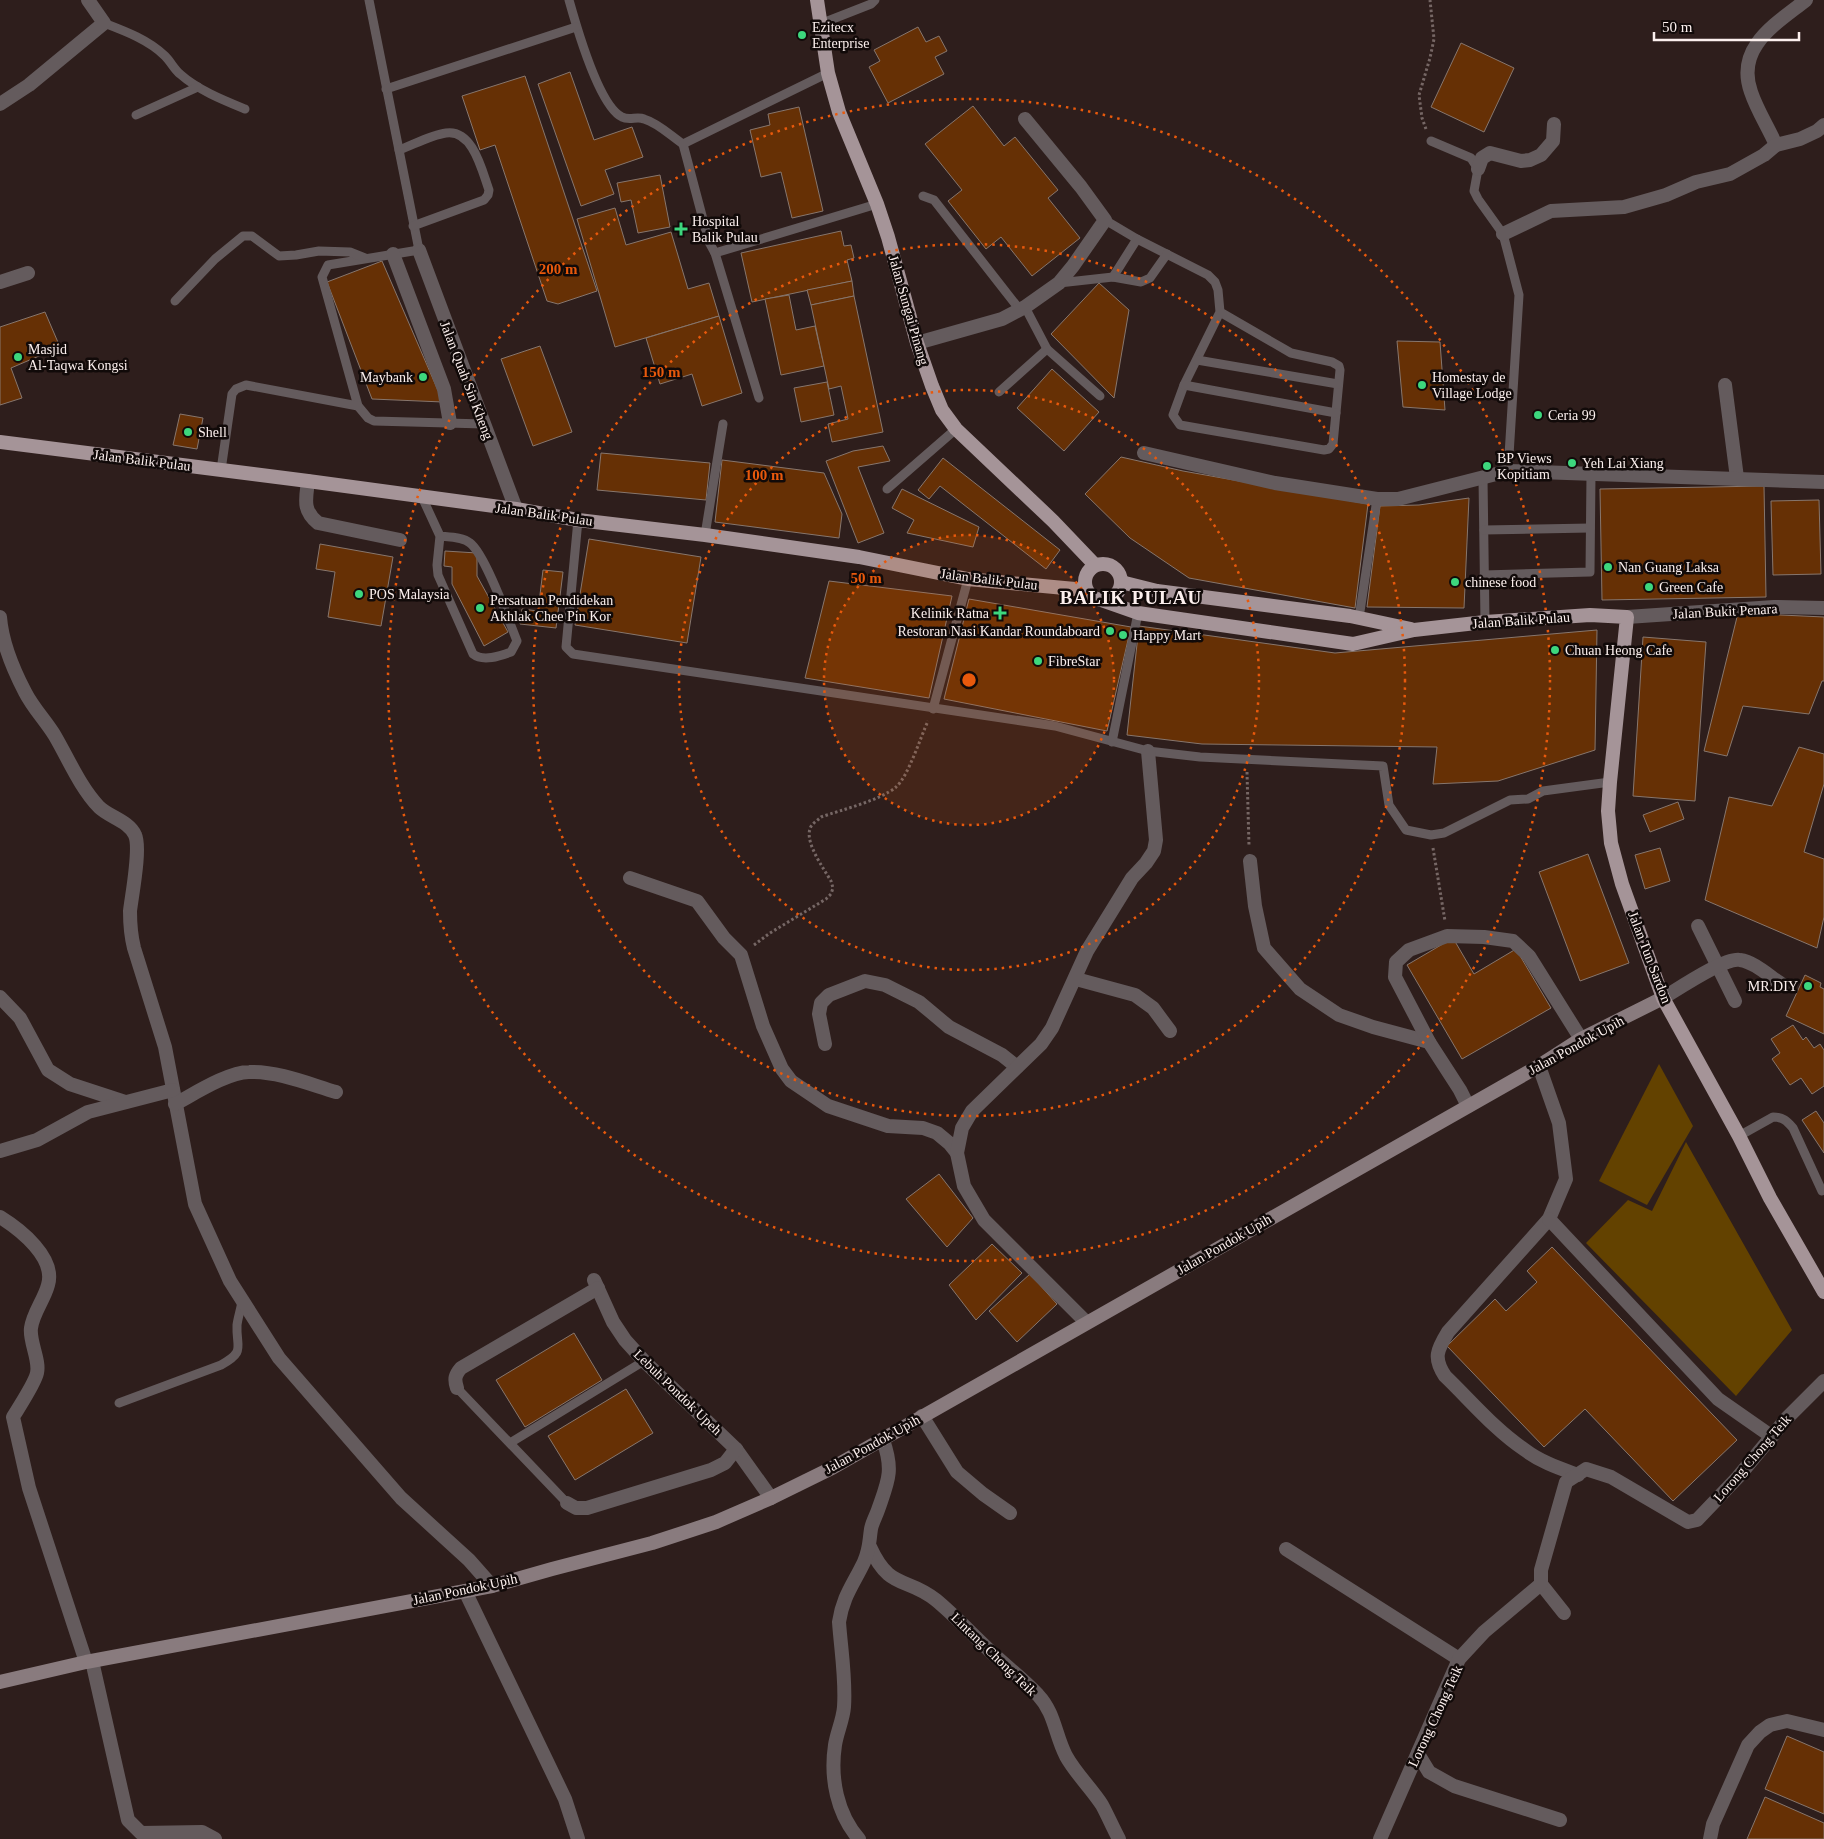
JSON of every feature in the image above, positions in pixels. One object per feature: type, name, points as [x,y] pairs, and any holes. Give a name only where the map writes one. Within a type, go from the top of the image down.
[{"type":"main road","name":"Jalan Sungai Pinang","points":[[817,0],[828,73],[839,112],[877,204],[917,342],[942,410],[956,429],[1053,521],[1095,565]]},
{"type":"main road","name":"Jalan Balik Pulau","points":[[0,442],[516,509],[578,520],[705,535],[859,557],[968,579],[1086,590]]},
{"type":"main road","points":[[1095,565],[1112,566],[1120,576],[1121,582],[1117,593],[1107,600],[1095,598],[1086,590],[1087,573],[1095,565]]},
{"type":"main road","name":"Jalan Balik Pulau","points":[[1121,582],[1157,591],[1359,618],[1414,630]]},
{"type":"main road","name":"Jalan Balik Pulau","points":[[1101,600],[1138,613],[1353,644],[1414,630],[1485,622],[1590,615],[1627,617]]},
{"type":"main road","name":"Jalan Tun Sardon","points":[[1627,617],[1608,811],[1611,844],[1622,884],[1663,998],[1739,1136],[1770,1198],[1824,1292]]},
{"type":"main road","name":"Jalan Pondok Upih","points":[[0,1682],[89,1662],[492,1586],[652,1544],[716,1522],[832,1468],[1539,1066],[1581,1039],[1663,998]]},
{"type":"street","points":[[0,104],[29,85],[104,23],[88,0]]},
{"type":"street","points":[[1776,145],[1751,92],[1747,74],[1750,55],[1759,39],[1806,0]]},
{"type":"street","points":[[917,342],[1002,319],[1023,308],[1059,283],[1105,220],[1081,187],[1025,119]]},
{"type":"street","points":[[1478,169],[1482,158],[1490,153],[1521,161],[1530,160],[1541,155],[1553,141],[1554,124]]},
{"type":"street","points":[[1504,234],[1552,211],[1624,207],[1666,195],[1696,182],[1730,174],[1764,155],[1776,145],[1800,139],[1817,131],[1824,125]]},
{"type":"street","name":"Jalan Quah Sin Kheng","points":[[419,250],[516,509]]},
{"type":"street","points":[[393,254],[444,389],[450,423]]},
{"type":"street","points":[[0,282],[28,273]]},
{"type":"street","points":[[1725,385],[1737,478]]},
{"type":"street","points":[[1144,453],[1275,483],[1377,500],[1398,499],[1508,471],[1824,482]]},
{"type":"street","points":[[308,481],[306,509],[318,523],[400,540]]},
{"type":"street","name":"Jalan Bukit Penara","points":[[1627,617],[1774,607],[1824,608]]},
{"type":"street","points":[[0,617],[2,634],[25,693],[55,736],[86,790],[100,808],[131,828],[136,836],[130,912],[134,948],[165,1047],[195,1204],[230,1281],[279,1358],[395,1490],[469,1560],[492,1586]]},
{"type":"street","points":[[1086,1322],[984,1220],[964,1186],[957,1153],[962,1128],[972,1111],[1041,1044],[1052,1028],[1087,952],[1132,878],[1154,851],[1156,840],[1148,751]]},
{"type":"street","points":[[1250,861],[1255,906],[1264,948],[1300,989],[1339,1015],[1373,1027],[1429,1042]]},
{"type":"street","points":[[630,878],[697,901],[724,938],[741,955],[762,1026],[782,1069],[791,1081],[828,1106],[888,1126],[922,1128],[937,1133],[957,1153]]},
{"type":"street","points":[[1698,926],[1734,1001]]},
{"type":"street","points":[[1468,1106],[1429,1042],[1395,976],[1396,962],[1409,950],[1447,936],[1484,937],[1513,941],[1529,956],[1581,1039]]},
{"type":"street","points":[[1663,998],[1718,966],[1737,959],[1748,962],[1783,986]]},
{"type":"street","points":[[1076,979],[1135,995],[1153,1008],[1170,1031]]},
{"type":"street","points":[[825,1044],[819,1014],[822,1003],[830,995],[865,981],[885,985],[919,1002],[949,1027],[1002,1055],[1017,1067]]},
{"type":"street","points":[[0,998],[20,1018],[48,1070],[70,1084],[125,1102]]},
{"type":"street","points":[[1539,1066],[1559,1123],[1566,1179],[1549,1220],[1448,1332],[1438,1351],[1437,1359],[1446,1376],[1500,1430],[1518,1445],[1542,1461],[1578,1475]]},
{"type":"street","points":[[0,1151],[37,1140],[88,1112],[125,1102],[174,1097],[248,1071],[266,1073],[336,1092]]},
{"type":"street","points":[[0,1217],[25,1236],[37,1249],[46,1262],[50,1275],[30,1330],[38,1372],[14,1417],[29,1488],[89,1662],[128,1820],[141,1833],[202,1832],[215,1839]]},
{"type":"street","points":[[1549,1220],[1718,1398],[1771,1436]]},
{"type":"street","name":"Lebuh Pondok Upeh","points":[[457,1388],[454,1381],[456,1374],[461,1368],[596,1284],[617,1328],[625,1340],[644,1361],[736,1449],[771,1498]]},
{"type":"street","name":"Lorong Chong Teik","points":[[1578,1475],[1586,1469],[1611,1477],[1688,1522],[1697,1520],[1738,1477],[1792,1412],[1824,1381]]},
{"type":"street","points":[[922,1416],[957,1472],[1010,1513]]},
{"type":"street","points":[[859,1839],[844,1818],[838,1800],[834,1770],[835,1747],[844,1709],[839,1622],[847,1592],[864,1563],[870,1547],[872,1528],[890,1473],[888,1457],[882,1440]]},
{"type":"street","points":[[567,1503],[576,1508],[587,1508],[711,1470],[726,1463],[736,1449]]},
{"type":"street","points":[[1564,1613],[1541,1584],[1540,1570],[1566,1482],[1578,1475]]},
{"type":"street","name":"Lintang Chong Teik","points":[[870,1547],[881,1568],[891,1577],[934,1598],[1048,1706],[1067,1757],[1102,1805],[1119,1839]]},
{"type":"street","points":[[1286,1549],[1459,1659]]},
{"type":"street","name":"Lorong Chong Teik","points":[[1380,1839],[1459,1659],[1484,1632],[1541,1584]]},
{"type":"street","points":[[465,1591],[565,1799],[578,1839]]},
{"type":"street","points":[[1710,1839],[1713,1824],[1748,1745],[1760,1732],[1770,1725],[1787,1721],[1824,1730]]},
{"type":"street","points":[[1418,1754],[1428,1772],[1454,1786],[1560,1820]]},
{"type":"lane","points":[[369,0],[419,250],[328,265],[322,277],[358,406],[368,418],[374,421],[484,424]]},
{"type":"lane","points":[[569,0],[576,27],[603,94],[612,110],[626,119],[642,118],[647,120],[683,144],[709,242],[715,253],[759,398]]},
{"type":"lane","points":[[820,24],[871,4],[875,0]]},
{"type":"lane","points":[[104,23],[132,33],[165,56],[179,74],[198,87],[229,103],[245,108]]},
{"type":"lane","points":[[386,89],[576,27]]},
{"type":"lane","points":[[683,144],[828,73]]},
{"type":"lane","points":[[136,115],[198,87]]},
{"type":"lane","points":[[399,150],[446,133],[456,134],[466,139],[476,154],[489,190],[484,200],[414,226]]},
{"type":"lane","points":[[1430,141],[1471,158],[1478,169],[1474,191],[1478,200],[1504,234],[1518,295],[1508,471]]},
{"type":"lane","points":[[924,196],[934,200],[1023,308],[1047,349],[1100,396]]},
{"type":"lane","points":[[715,253],[877,204]]},
{"type":"lane","points":[[1105,220],[1137,239],[1208,275],[1215,282],[1218,290],[1220,312],[1184,385],[1172,415],[1180,425],[1324,450],[1328,449],[1334,444],[1340,370],[1336,363],[1291,353],[1220,312]]},
{"type":"lane","points":[[175,301],[215,258],[243,236],[252,236],[279,256],[319,251],[350,252],[368,259]]},
{"type":"lane","points":[[1113,278],[1137,239]]},
{"type":"lane","points":[[1059,283],[1113,278],[1145,281],[1150,278],[1167,254]]},
{"type":"lane","points":[[999,392],[1047,349]]},
{"type":"lane","points":[[1196,360],[1338,384]]},
{"type":"lane","points":[[221,470],[232,394],[236,389],[246,385],[358,406]]},
{"type":"lane","points":[[1184,385],[1336,414]]},
{"type":"lane","points":[[705,535],[723,424]]},
{"type":"lane","points":[[887,489],[956,429]]},
{"type":"lane","points":[[1484,575],[1590,572],[1590,475]]},
{"type":"lane","points":[[1482,478],[1485,622]]},
{"type":"lane","points":[[422,497],[440,536],[437,564],[438,575],[473,654],[481,658],[499,656],[511,652],[517,641],[484,562],[476,548],[469,541],[440,536]]},
{"type":"lane","points":[[1359,618],[1377,500]]},
{"type":"lane","points":[[578,520],[566,646],[573,654],[1055,726],[1148,751],[1200,757],[1382,766],[1388,805],[1406,830],[1431,836],[1444,833],[1510,800],[1528,799],[1543,790],[1610,782]]},
{"type":"lane","points":[[1484,530],[1590,528]]},
{"type":"lane","points":[[933,708],[968,579]]},
{"type":"lane","points":[[1112,742],[1138,613]]},
{"type":"lane","points":[[1739,1136],[1773,1117],[1780,1117],[1787,1121],[1793,1128],[1822,1191]]},
{"type":"lane","points":[[119,1403],[221,1366],[230,1360],[236,1355],[239,1348],[238,1323],[242,1301]]},
{"type":"lane","points":[[510,1443],[644,1361]]},
{"type":"lane","points":[[457,1388],[567,1503]]},
{"type":"path","points":[[1430,0],[1434,39],[1419,95],[1422,118],[1430,141]]},
{"type":"path","points":[[741,955],[770,933],[817,905],[831,894],[833,888],[832,881],[810,842],[809,830],[821,817],[886,794],[898,786],[933,708]]},
{"type":"path","points":[[1247,760],[1250,861]]},
{"type":"path","points":[[1431,836],[1447,936]]},
{"type":"shaded area","points":[[1659,1064],[1693,1126],[1647,1205],[1599,1181]]},
{"type":"shaded area","points":[[1686,1142],[1792,1330],[1736,1396],[1586,1243],[1628,1200],[1652,1211]]},
{"type":"building","points":[[918,27],[926,42],[939,36],[947,51],[935,57],[944,74],[888,103],[869,67],[880,61],[874,50]]},
{"type":"building","points":[[1461,43],[1514,68],[1484,132],[1431,107]]},
{"type":"building","points":[[570,72],[594,140],[632,127],[643,157],[605,170],[614,194],[581,206],[538,84]]},
{"type":"building","points":[[525,76],[597,291],[558,304],[547,301],[495,145],[480,150],[462,96]]},
{"type":"building","points":[[973,106],[1004,146],[1015,137],[1058,190],[1048,198],[1080,238],[1032,276],[1001,237],[986,249],[948,201],[962,190],[925,144]]},
{"type":"building","points":[[799,107],[823,211],[792,218],[781,172],[761,177],[750,130],[770,125],[768,114]]},
{"type":"building","points":[[660,175],[670,227],[638,233],[631,200],[621,202],[617,183]]},
{"type":"building","points":[[615,208],[626,245],[671,232],[688,289],[709,283],[719,316],[615,347],[577,219]]},
{"type":"building","points":[[841,231],[844,246],[851,245],[854,258],[847,260],[852,281],[752,302],[741,253]]},
{"type":"building","points":[[382,261],[443,402],[372,399],[327,282]]},
{"type":"building","points":[[852,281],[854,296],[811,305],[807,290]]},
{"type":"building","points":[[1099,283],[1129,310],[1114,398],[1051,334]]},
{"type":"building","points":[[789,295],[796,330],[815,326],[824,366],[781,375],[765,299]]},
{"type":"building","points":[[854,296],[883,432],[832,442],[828,424],[848,419],[841,386],[829,389],[811,305]]},
{"type":"building","name":"Masjid Al-Taqwa Kongsi","points":[[45,312],[60,347],[11,368],[22,398],[0,405],[0,327]]},
{"type":"building","points":[[719,316],[742,393],[702,406],[692,374],[660,384],[646,338]]},
{"type":"building","points":[[1397,341],[1440,342],[1445,410],[1403,407]]},
{"type":"building","points":[[540,346],[572,432],[533,446],[501,359]]},
{"type":"building","points":[[1052,369],[1099,412],[1064,451],[1017,408]]},
{"type":"building","points":[[827,382],[834,415],[801,422],[794,388]]},
{"type":"building","name":"Shell","points":[[180,414],[203,418],[197,449],[173,445]]},
{"type":"building","points":[[883,446],[890,461],[858,467],[884,533],[858,543],[826,461],[853,451]]},
{"type":"building","points":[[601,453],[710,463],[706,500],[597,490]]},
{"type":"building","points":[[1121,457],[1183,471],[1368,504],[1355,608],[1189,578],[1130,538],[1085,494]]},
{"type":"building","points":[[943,458],[1060,550],[1046,569],[940,486],[929,499],[918,490]]},
{"type":"building","points":[[722,460],[824,473],[842,514],[839,538],[715,522]]},
{"type":"building","points":[[1764,486],[1766,597],[1602,600],[1600,489]]},
{"type":"building","points":[[902,489],[979,527],[973,547],[907,533],[914,520],[892,508]]},
{"type":"building","points":[[1469,498],[1464,608],[1367,607],[1380,506],[1419,505]]},
{"type":"building","points":[[1819,500],[1821,574],[1773,575],[1771,501]]},
{"type":"building","points":[[589,539],[701,557],[687,643],[575,625]]},
{"type":"building","name":"POS Malaysia","points":[[320,544],[393,557],[381,626],[328,617],[335,572],[316,569]]},
{"type":"building","name":"Persatuan Pendidekan Akhlak Chee Pin Kor","points":[[445,551],[477,553],[477,576],[508,632],[484,646],[452,584],[452,567],[444,566]]},
{"type":"building","points":[[543,570],[563,572],[556,628],[520,624],[522,609],[538,611]]},
{"type":"building","points":[[829,581],[952,596],[929,698],[805,678]]},
{"type":"building","points":[[969,599],[1131,627],[1107,731],[944,699]]},
{"type":"building","points":[[1738,613],[1824,617],[1824,681],[1822,681],[1809,714],[1743,706],[1727,756],[1704,751]]},
{"type":"building","points":[[1139,626],[1335,653],[1597,630],[1595,750],[1498,781],[1433,784],[1437,747],[1202,744],[1127,735]]},
{"type":"building","points":[[1643,637],[1706,642],[1695,801],[1633,796]]},
{"type":"building","points":[[1799,747],[1824,754],[1824,784],[1804,852],[1824,859],[1824,917],[1817,948],[1705,900],[1729,797],[1772,806]]},
{"type":"building","points":[[1678,802],[1684,819],[1650,832],[1643,815]]},
{"type":"building","points":[[1660,848],[1670,881],[1645,889],[1635,855]]},
{"type":"building","points":[[1588,854],[1629,963],[1580,981],[1539,872]]},
{"type":"building","points":[[1453,938],[1474,974],[1516,949],[1551,1008],[1462,1059],[1407,965]]},
{"type":"building","points":[[1805,975],[1821,983],[1820,987],[1824,989],[1824,1034],[1786,1016]]},
{"type":"building","points":[[1793,1025],[1803,1040],[1806,1037],[1814,1048],[1820,1044],[1824,1050],[1824,1086],[1812,1094],[1801,1078],[1790,1085],[1772,1059],[1780,1053],[1771,1039]]},
{"type":"building","points":[[1816,1111],[1824,1123],[1824,1153],[1802,1120]]},
{"type":"building","points":[[939,1174],[973,1218],[947,1247],[906,1199]]},
{"type":"building","points":[[992,1244],[1022,1273],[976,1320],[949,1285]]},
{"type":"building","points":[[1552,1247],[1737,1440],[1673,1501],[1585,1409],[1544,1447],[1447,1346],[1495,1299],[1506,1311],[1537,1282],[1527,1271]]},
{"type":"building","points":[[1030,1274],[1057,1304],[1017,1342],[989,1311]]},
{"type":"building","points":[[574,1333],[602,1380],[525,1427],[496,1380]]},
{"type":"building","points":[[626,1389],[653,1433],[575,1480],[548,1436]]},
{"type":"building","points":[[1787,1736],[1824,1752],[1824,1814],[1765,1789]]},
{"type":"building","points":[[1765,1797],[1824,1823],[1824,1839],[1747,1839]]},
{"type":"place","name":"Ezitecx Enterprise","points":[[802,35]]},
{"type":"place","name":"Hospital Balik Pulau","points":[[681,229]]},
{"type":"place","name":"Masjid Al-Taqwa Kongsi","points":[[18,357]]},
{"type":"place","name":"Maybank","points":[[423,377]]},
{"type":"place","name":"Homestay de Village Lodge","points":[[1422,385]]},
{"type":"place","name":"Ceria 99","points":[[1538,415]]},
{"type":"place","name":"Shell","points":[[188,432]]},
{"type":"place","name":"Yeh Lai Xiang","points":[[1572,463]]},
{"type":"place","name":"BP Views Kopitiam","points":[[1487,466]]},
{"type":"place","name":"Nan Guang Laksa","points":[[1608,567]]},
{"type":"place","name":"chinese food","points":[[1455,582]]},
{"type":"place","name":"Green Cafe","points":[[1649,587]]},
{"type":"place","name":"POS Malaysia","points":[[359,594]]},
{"type":"place","name":"Persatuan Pendidekan Akhlak Chee Pin Kor","points":[[480,608]]},
{"type":"place","name":"Kelinik Ratna","points":[[1000,613]]},
{"type":"place","name":"Restoran Nasi Kandar Roundaboard","points":[[1110,631]]},
{"type":"place","name":"Happy Mart","points":[[1123,635]]},
{"type":"place","name":"Chuan Heong Cafe","points":[[1555,650]]},
{"type":"place","name":"FibreStar","points":[[1038,661]]},
{"type":"place","name":"MR.DIY","points":[[1808,986]]},
{"type":"district","name":"BALIK PULAU","points":[[1131,597]]}]
